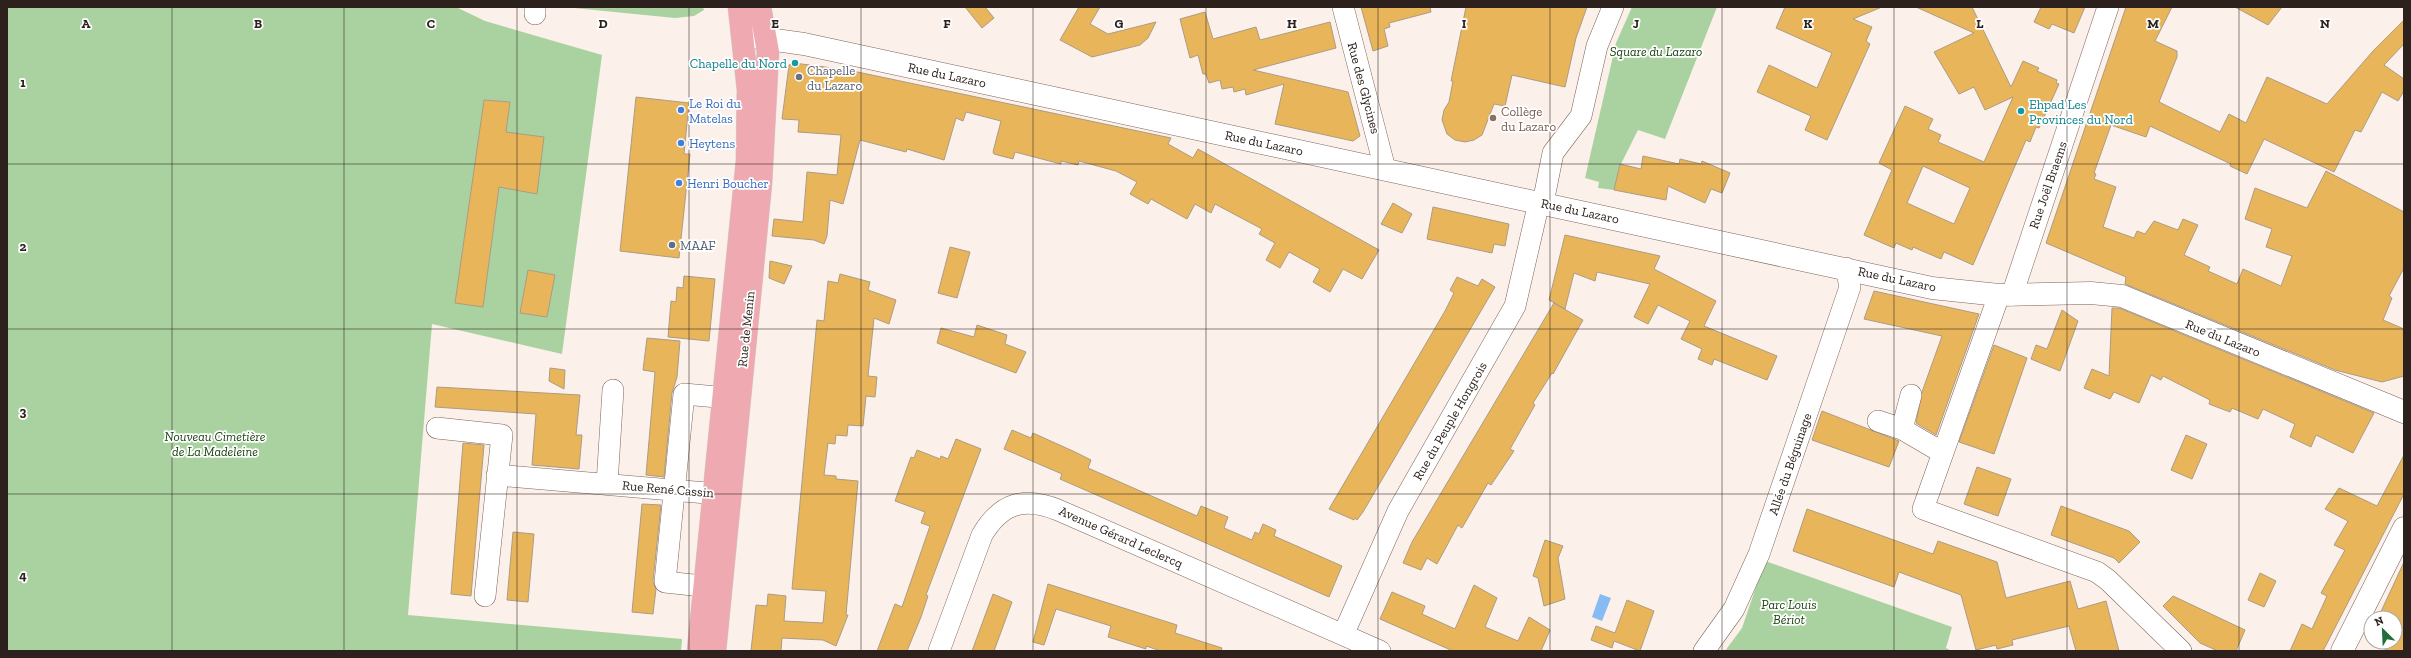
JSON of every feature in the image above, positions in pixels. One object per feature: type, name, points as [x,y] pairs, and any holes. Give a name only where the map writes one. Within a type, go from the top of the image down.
[{"type":"main road","name":"Rue de Menin","points":[[714,651],[713,587],[731,399],[748,145],[748,90],[744,36],[739,7]]},
{"type":"main road","name":"Rue de Menin","points":[[731,399],[761,183],[762,142],[768,72],[767,37],[760,7]]},
{"type":"main road","name":"Rue de Menin","points":[[698,651],[713,587]]},
{"type":"street","name":"Rue des Glycines","points":[[1343,7],[1385,169]]},
{"type":"street","name":"Rue du Peuple Hongrois","points":[[1343,635],[1398,511],[1516,306],[1520,295],[1553,153],[1581,116],[1597,46],[1612,7]]},
{"type":"street","name":"Rue Joël Braems","points":[[2108,7],[2005,295],[1943,453],[1923,509],[2097,572],[2108,580],[2181,651]]},
{"type":"street","name":"Rue du Lazaro","points":[[744,36],[767,37],[1846,268],[1932,288],[2005,295],[2090,293],[2122,296],[2404,412]]},
{"type":"street","name":"Allée du Béguinage","points":[[1704,651],[1734,609],[1759,554],[1850,287],[1846,268]]},
{"type":"street","name":"Rue René Cassin","points":[[607,484],[613,390]]},
{"type":"street","points":[[713,587],[666,582],[674,489],[684,394],[731,399]]},
{"type":"street","points":[[1902,429],[1911,395]]},
{"type":"street","points":[[1878,421],[1902,429],[1943,453]]},
{"type":"street","points":[[437,428],[502,435],[485,596]]},
{"type":"street","name":"Rue René Cassin","points":[[497,475],[722,494]]},
{"type":"street","name":"Avenue Gérard Leclercq","points":[[939,651],[982,535],[1001,512],[1014,505],[1027,502],[1037,502],[1058,510],[1380,651]]},
{"type":"street","points":[[2342,651],[2404,528]]},
{"type":"green space","name":"Nouveau Cimetière de La Madeleine","points":[[7,7],[456,7],[485,21],[602,55],[562,354],[432,324],[408,615],[682,639],[681,651],[7,651]]},
{"type":"green space","points":[[564,7],[703,7],[704,10],[694,16],[675,18]]},
{"type":"green space","name":"Square du Lazaro","points":[[1632,7],[1717,7],[1665,139],[1638,130],[1621,164],[1614,190],[1598,188],[1599,182],[1585,178],[1616,43]]},
{"type":"green space","name":"Parc Louis Bériot","points":[[1765,561],[1952,627],[1946,648],[1952,651],[1725,651],[1742,628]]},
{"type":"water","points":[[1600,594],[1611,598],[1602,621],[1592,617]]},
{"type":"building","points":[[965,7],[985,7],[994,18],[982,28]]},
{"type":"building","points":[[1079,7],[1100,7],[1090,24],[1108,34],[1156,22],[1148,38],[1140,45],[1092,57],[1060,40]]},
{"type":"building","points":[[1361,7],[1430,7],[1431,12],[1389,23],[1390,27],[1384,29],[1388,46],[1373,51]]},
{"type":"building","points":[[1466,7],[1587,7],[1576,38],[1565,87],[1512,75],[1505,106],[1494,104],[1482,135],[1474,140],[1465,142],[1455,140],[1447,134],[1442,120],[1444,110],[1449,102],[1453,81],[1451,81]]},
{"type":"building","points":[[1785,7],[1882,7],[1853,19],[1872,27],[1866,41],[1870,44],[1827,140],[1805,130],[1811,116],[1757,92],[1769,65],[1817,88],[1832,53],[1776,28]]},
{"type":"building","name":"Ehpad Les Provinces du Nord","points":[[1916,7],[1972,7],[2011,87],[2023,61],[2039,68],[2037,71],[2057,80],[2056,83],[2059,84],[2039,128],[2036,127],[2030,142],[2026,140],[1973,265],[1944,252],[1941,259],[1913,247],[1912,250],[1896,243],[1894,248],[1864,235],[1892,170],[1879,163],[1905,106],[1933,119],[1928,129],[1941,135],[1938,142],[1984,162],[2013,97],[1985,110],[1974,87],[1959,94],[1934,52],[1974,33]],"holes":[[[1923,166],[1970,188],[1954,224],[1907,203]]]},
{"type":"building","points":[[2041,7],[2085,7],[2074,33],[2052,24],[2049,29],[2034,22]]},
{"type":"building","points":[[2126,7],[2172,7],[2155,41],[2177,51],[2177,57],[2159,102],[2220,132],[2229,114],[2246,123],[2267,77],[2327,104],[2373,51],[2404,20],[2404,44],[2384,65],[2404,79],[2404,91],[2398,101],[2382,92],[2361,132],[2355,130],[2334,172],[2264,139],[2247,174],[2230,166],[2231,164],[2150,126],[2146,137],[2111,125],[2094,173],[2096,174],[2094,179],[2116,187],[2103,227],[2134,238],[2137,231],[2145,234],[2154,221],[2178,230],[2183,219],[2198,225],[2184,255],[2210,267],[2208,271],[2237,284],[2243,269],[2281,286],[2292,256],[2266,247],[2272,229],[2245,219],[2255,188],[2307,208],[2326,171],[2404,212],[2404,268],[2389,296],[2392,298],[2383,320],[2404,329],[2404,376],[2382,382],[2335,370],[2125,284],[2126,277],[2046,243]]},
{"type":"building","points":[[2235,7],[2282,7],[2268,25]]},
{"type":"building","points":[[1205,12],[1213,39],[1256,27],[1260,40],[1330,22],[1336,48],[1253,70],[1348,92],[1360,136],[1353,141],[1275,124],[1284,84],[1246,95],[1245,89],[1234,92],[1233,87],[1222,89],[1220,80],[1209,83],[1206,74],[1203,74],[1198,55],[1190,58],[1180,19]]},
{"type":"building","points":[[794,63],[848,70],[1171,138],[1168,144],[1193,158],[1198,149],[1379,250],[1362,279],[1343,269],[1330,292],[1313,282],[1320,269],[1289,252],[1280,268],[1266,260],[1275,243],[1259,234],[1262,229],[1215,204],[1211,213],[1195,204],[1187,219],[1151,199],[1148,204],[1130,194],[1137,182],[1116,171],[1079,161],[1078,165],[1061,161],[1061,164],[1015,152],[1013,159],[994,154],[993,152],[1001,121],[966,112],[963,121],[956,118],[944,160],[907,149],[906,152],[860,140],[843,204],[830,200],[827,236],[824,244],[814,240],[772,236],[774,219],[803,222],[807,172],[837,175],[841,135],[798,132],[799,120],[782,119],[789,65]]},
{"type":"building","points":[[636,97],[689,103],[684,154],[690,154],[679,258],[620,251]]},
{"type":"building","points":[[484,100],[510,102],[506,132],[544,137],[537,194],[499,187],[483,307],[455,303]]},
{"type":"building","points":[[1643,156],[1679,164],[1680,159],[1701,164],[1702,161],[1730,173],[1722,193],[1711,189],[1705,203],[1668,186],[1666,200],[1614,190],[1620,164],[1641,169]]},
{"type":"building","points":[[1393,203],[1412,214],[1402,233],[1381,224]]},
{"type":"building","points":[[1433,207],[1509,224],[1505,246],[1494,244],[1492,253],[1427,239]]},
{"type":"building","points":[[1565,235],[1660,256],[1654,269],[1716,301],[1704,326],[1777,356],[1767,380],[1714,359],[1712,365],[1698,359],[1702,349],[1681,339],[1690,321],[1658,305],[1648,324],[1634,317],[1650,284],[1597,272],[1595,281],[1574,273],[1565,309],[1549,300]]},
{"type":"building","points":[[950,247],[970,252],[957,298],[938,293]]},
{"type":"building","points":[[770,261],[792,266],[784,284],[769,278]]},
{"type":"building","points":[[528,270],[555,275],[547,317],[520,313]]},
{"type":"building","points":[[840,274],[870,282],[868,290],[896,300],[889,324],[874,318],[868,376],[877,377],[875,397],[866,396],[863,426],[848,425],[847,436],[836,435],[835,444],[828,443],[824,475],[836,476],[836,479],[858,481],[846,615],[848,615],[836,646],[823,640],[782,638],[781,651],[751,651],[756,605],[767,606],[768,594],[786,596],[784,621],[823,623],[826,591],[792,589],[817,320],[824,321],[828,281],[838,283]]},
{"type":"building","points":[[684,276],[715,279],[709,341],[668,337],[671,301],[676,302],[677,287],[683,288]]},
{"type":"building","points":[[1457,277],[1478,286],[1482,279],[1495,287],[1363,512],[1357,520],[1355,518],[1354,520],[1329,509],[1445,311],[1454,293],[1450,290]]},
{"type":"building","points":[[1874,291],[1979,314],[1936,435],[1916,423],[1922,392],[1942,336],[1864,319]]},
{"type":"building","points":[[1554,303],[1583,320],[1553,374],[1552,373],[1533,403],[1535,405],[1510,449],[1514,451],[1491,485],[1488,483],[1462,528],[1458,525],[1437,564],[1427,558],[1421,570],[1403,563],[1412,542]]},
{"type":"building","points":[[2112,308],[2119,308],[2374,413],[2353,453],[2316,435],[2311,447],[2290,437],[2295,424],[2263,409],[2258,419],[2232,408],[2230,412],[2209,404],[2210,400],[2163,376],[2161,380],[2151,375],[2139,403],[2114,392],[2110,399],[2084,388],[2092,369],[2109,376]]},
{"type":"building","points":[[2062,310],[2078,321],[2060,371],[2031,359],[2036,345],[2047,349]]},
{"type":"building","points":[[977,325],[1007,335],[1005,344],[1026,352],[1016,373],[937,343],[941,328],[974,337]]},
{"type":"building","points":[[647,338],[680,341],[677,377],[672,393],[664,477],[646,475],[655,372],[643,370]]},
{"type":"building","points":[[1994,345],[2027,358],[1994,454],[1959,442]]},
{"type":"building","points":[[550,368],[565,370],[564,389],[549,381]]},
{"type":"building","points":[[437,387],[580,395],[576,435],[582,435],[579,469],[532,465],[536,414],[435,407]]},
{"type":"building","points":[[1822,411],[1899,441],[1889,467],[1812,440]]},
{"type":"building","points":[[1012,430],[1031,438],[1033,433],[1075,452],[1091,460],[1088,468],[1197,516],[1201,506],[1228,517],[1224,528],[1252,540],[1255,532],[1259,534],[1263,524],[1276,530],[1274,536],[1342,566],[1329,597],[1060,479],[1062,474],[1004,449]]},
{"type":"building","points":[[2186,435],[2207,444],[2192,479],[2171,470]]},
{"type":"building","points":[[956,439],[981,449],[926,595],[928,596],[921,617],[907,651],[877,651],[895,604],[902,607],[930,526],[921,523],[925,512],[895,501],[911,457],[914,458],[917,450],[940,459],[941,456],[948,459]]},
{"type":"building","points":[[463,443],[484,445],[471,596],[451,594]]},
{"type":"building","points":[[2404,455],[2404,494],[2323,651],[2290,651],[2302,624],[2312,629],[2327,596],[2321,593],[2345,550],[2334,545],[2348,521],[2325,509],[2339,488],[2377,506]]},
{"type":"building","points":[[1977,467],[2011,479],[1998,516],[1964,504]]},
{"type":"building","points":[[642,504],[661,505],[653,581],[656,589],[653,614],[632,612]]},
{"type":"building","points":[[2061,506],[2129,531],[2140,542],[2119,563],[2114,558],[2051,535]]},
{"type":"building","points":[[1807,509],[1933,554],[1938,541],[1997,562],[2006,598],[2070,581],[2078,609],[2106,601],[2119,651],[2076,651],[2069,626],[2012,640],[2013,645],[1997,649],[1996,645],[1976,650],[1961,595],[1899,572],[1894,587],[1793,551]]},
{"type":"building","points":[[513,532],[534,534],[528,602],[507,600]]},
{"type":"building","points":[[1545,540],[1563,546],[1558,558],[1565,599],[1544,606],[1538,578],[1533,576]]},
{"type":"building","points":[[2404,562],[2404,651],[2387,650],[2403,650],[2403,610],[2382,610]]},
{"type":"building","points":[[2260,573],[2276,581],[2264,607],[2248,600]]},
{"type":"building","points":[[1048,584],[1177,625],[1175,633],[1222,648],[1221,651],[1161,651],[1146,646],[1146,649],[1108,637],[1111,626],[1056,609],[1044,645],[1033,642]]},
{"type":"building","points":[[1474,585],[1497,598],[1485,627],[1518,641],[1529,617],[1550,630],[1541,651],[1453,651],[1380,619],[1392,592],[1425,606],[1422,614],[1455,629]]},
{"type":"building","points":[[993,594],[1012,602],[994,651],[972,651]]},
{"type":"building","points":[[2173,596],[2245,630],[2236,651],[2218,651],[2200,643],[2163,606]]},
{"type":"building","points":[[1627,600],[1654,611],[1640,651],[1614,641],[1612,648],[1591,640],[1596,626],[1615,633]]},
{"type":"place","name":"Chapelle du Nord","points":[[795,63]]},
{"type":"place","name":"Chapelle du Lazaro","points":[[799,77]]},
{"type":"place","name":"Le Roi du Matelas","points":[[681,110]]},
{"type":"place","name":"Ehpad Les Provinces du Nord","points":[[2021,111]]},
{"type":"place","name":"Collège du Lazaro","points":[[1493,118]]},
{"type":"place","name":"Heytens","points":[[681,143]]},
{"type":"place","name":"Henri Boucher","points":[[679,183]]},
{"type":"place","name":"MAAF","points":[[672,245]]}]
